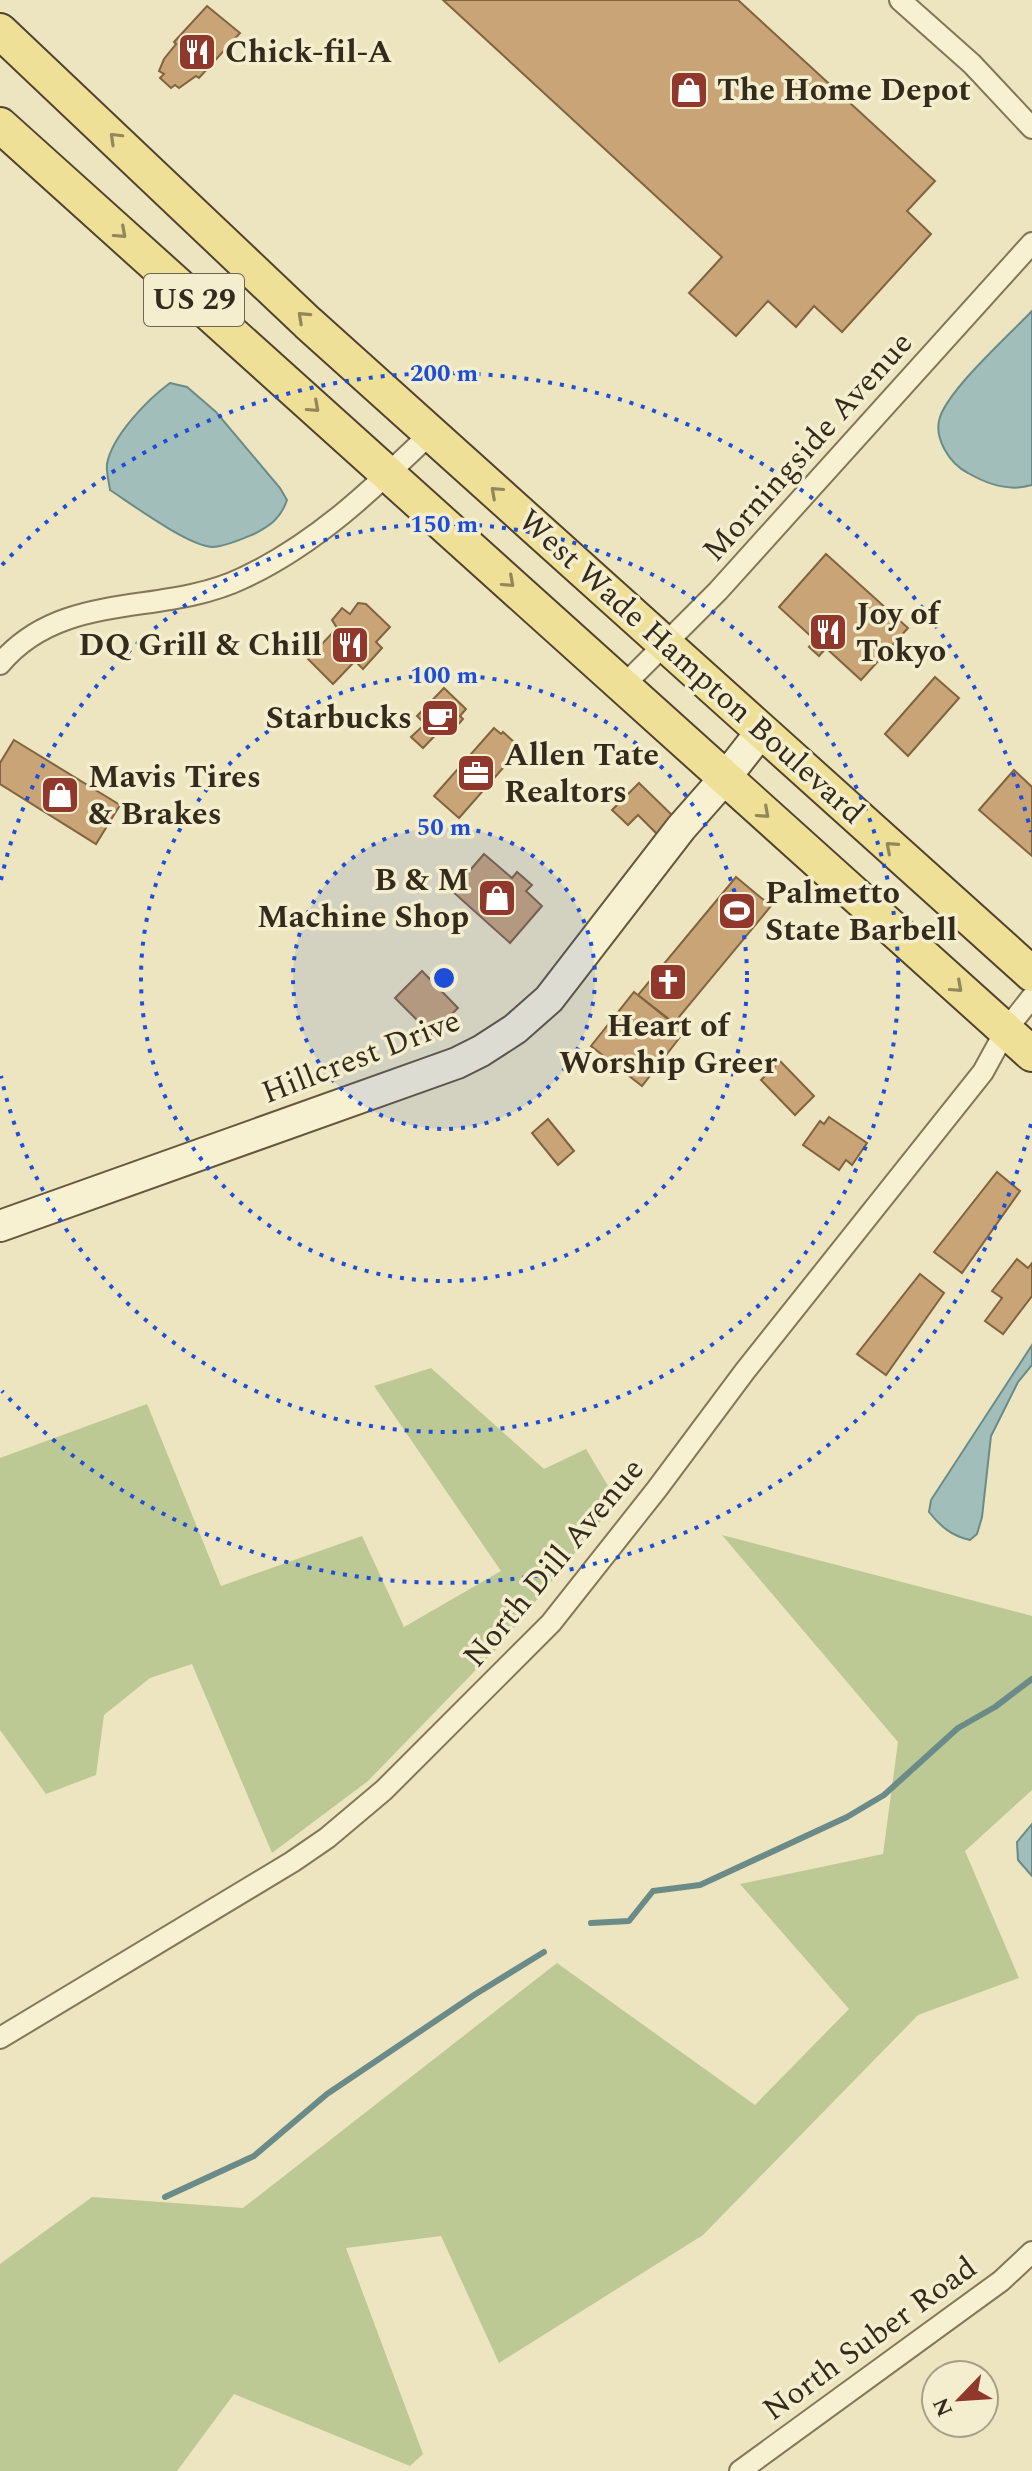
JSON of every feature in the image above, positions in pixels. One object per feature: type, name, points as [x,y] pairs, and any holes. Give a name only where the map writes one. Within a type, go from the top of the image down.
[{"type":"main road","name":"West Wade Hampton Boulevard","points":[[0,31],[297,312],[1032,974]]},
{"type":"main road","name":"West Wade Hampton Boulevard","points":[[0,125],[1032,1054]]},
{"type":"street","points":[[900,0],[972,64],[1032,128]]},
{"type":"street","name":"Morningside Avenue","points":[[623,686],[718,591],[1032,243]]},
{"type":"street","points":[[0,664],[18,644],[54,622],[105,609],[174,600],[242,579],[341,517],[431,433]]},
{"type":"street","name":"Hillcrest Drive","points":[[0,1226],[457,1063],[515,1029],[549,999],[681,828],[761,732]]},
{"type":"street","name":"North Dill Avenue","points":[[0,2038],[327,1838],[384,1790],[515,1661],[581,1587],[745,1371],[983,1072],[1006,1030],[1032,997]]},
{"type":"street","name":"North Suber Road","points":[[740,2471],[1001,2281],[1032,2252]]},
{"type":"green space","points":[[431,1368],[544,1469],[586,1449],[617,1501],[500,1645],[368,1781],[272,1853],[192,1664],[150,1678],[104,1715],[96,1775],[46,1794],[0,1730],[0,1458],[147,1404],[221,1586],[362,1536],[404,1627],[501,1571],[374,1386]]},
{"type":"green space","points":[[722,1535],[1032,1616],[1032,1790],[965,1851],[1019,1978],[918,2015],[703,2235],[499,2363],[441,2236],[346,2248],[423,2454],[410,2466],[234,2394],[177,2471],[0,2471],[0,2264],[92,2197],[243,2208],[557,1963],[755,2105],[849,2009],[740,1884],[883,1854],[898,1742]]},
{"type":"water","points":[[1032,311],[1032,485],[999,486],[961,469],[949,457],[941,442],[938,425],[955,392]]},
{"type":"water","points":[[170,383],[187,387],[216,412],[280,488],[287,500],[285,506],[265,528],[222,546],[201,545],[110,490],[107,464],[116,442],[141,409]]},
{"type":"water","points":[[1032,1345],[1032,1365],[1018,1382],[991,1436],[982,1517],[977,1534],[970,1540],[958,1536],[929,1512],[931,1500]]},
{"type":"water","points":[[1032,1824],[1032,1876],[1018,1860],[1017,1842]]},
{"type":"building","name":"The Home Depot","points":[[443,0],[738,0],[935,181],[907,211],[931,234],[842,332],[814,306],[796,327],[768,301],[736,336],[689,293],[722,257]]},
{"type":"building","name":"Chick-fil-A","points":[[207,6],[240,33],[199,78],[196,76],[179,88],[175,85],[171,88],[160,78],[164,74],[159,71],[164,59],[176,44],[174,42]]},
{"type":"building","points":[[826,554],[908,628],[861,680],[826,648],[819,656],[809,647],[815,640],[779,607]]},
{"type":"building","name":"DQ Grill & Chill","points":[[358,603],[366,604],[390,627],[376,642],[382,648],[363,669],[355,661],[333,684],[308,659],[337,628],[332,620],[342,608],[350,614]]},
{"type":"building","points":[[935,677],[959,698],[908,756],[885,734]]},
{"type":"building","name":"Starbucks","points":[[444,688],[466,709],[460,716],[463,719],[455,728],[449,721],[423,748],[411,737],[425,724],[417,716]]},
{"type":"building","name":"Allen Tate Realtors","points":[[494,728],[515,743],[513,746],[518,751],[459,818],[434,796]]},
{"type":"building","name":"Mavis Tires & Brakes","points":[[14,740],[120,805],[96,844],[0,784],[0,763]]},
{"type":"building","points":[[1014,770],[1032,787],[1032,856],[979,810]]},
{"type":"building","points":[[639,783],[674,817],[657,834],[638,815],[628,825],[612,810]]},
{"type":"building","name":"B & M Machine Shop","points":[[484,854],[512,878],[517,872],[532,885],[526,891],[542,906],[510,943],[452,891]]},
{"type":"building","points":[[736,877],[771,906],[674,1023],[638,995]]},
{"type":"building","points":[[422,971],[458,1008],[431,1034],[395,998]]},
{"type":"building","points":[[634,992],[684,1032],[642,1086],[591,1046]]},
{"type":"building","points":[[780,1061],[814,1096],[795,1115],[761,1080]]},
{"type":"building","points":[[829,1117],[867,1143],[852,1165],[846,1160],[839,1170],[803,1145],[820,1121],[824,1124]]},
{"type":"building","points":[[548,1119],[574,1151],[558,1165],[532,1133]]},
{"type":"building","points":[[997,1172],[1020,1191],[962,1273],[934,1252]]},
{"type":"building","points":[[1017,1259],[1028,1268],[1032,1263],[1032,1296],[1003,1334],[985,1321],[1002,1298],[992,1291]]},
{"type":"building","points":[[920,1274],[944,1293],[886,1375],[857,1354]]},
{"type":"waterway","points":[[591,1923],[629,1921],[653,1891],[700,1885],[847,1817],[884,1795],[958,1728],[995,1707],[1032,1679]]},
{"type":"waterway","points":[[165,2197],[254,2156],[327,2094],[544,1952]]},
{"type":"place","name":"Chick-fil-A","points":[[197,52]]},
{"type":"place","name":"The Home Depot","points":[[689,90]]},
{"type":"place","name":"Joy of Tokyo","points":[[828,632]]},
{"type":"place","name":"DQ Grill & Chill","points":[[350,645]]},
{"type":"place","name":"Starbucks","points":[[440,718]]},
{"type":"place","name":"Allen Tate Realtors","points":[[476,773]]},
{"type":"place","name":"Mavis Tires & Brakes","points":[[60,795]]},
{"type":"place","name":"B & M Machine Shop","points":[[497,898]]},
{"type":"place","name":"Palmetto State Barbell","points":[[737,911]]},
{"type":"place","name":"Heart of Worship Greer","points":[[668,982]]}]
